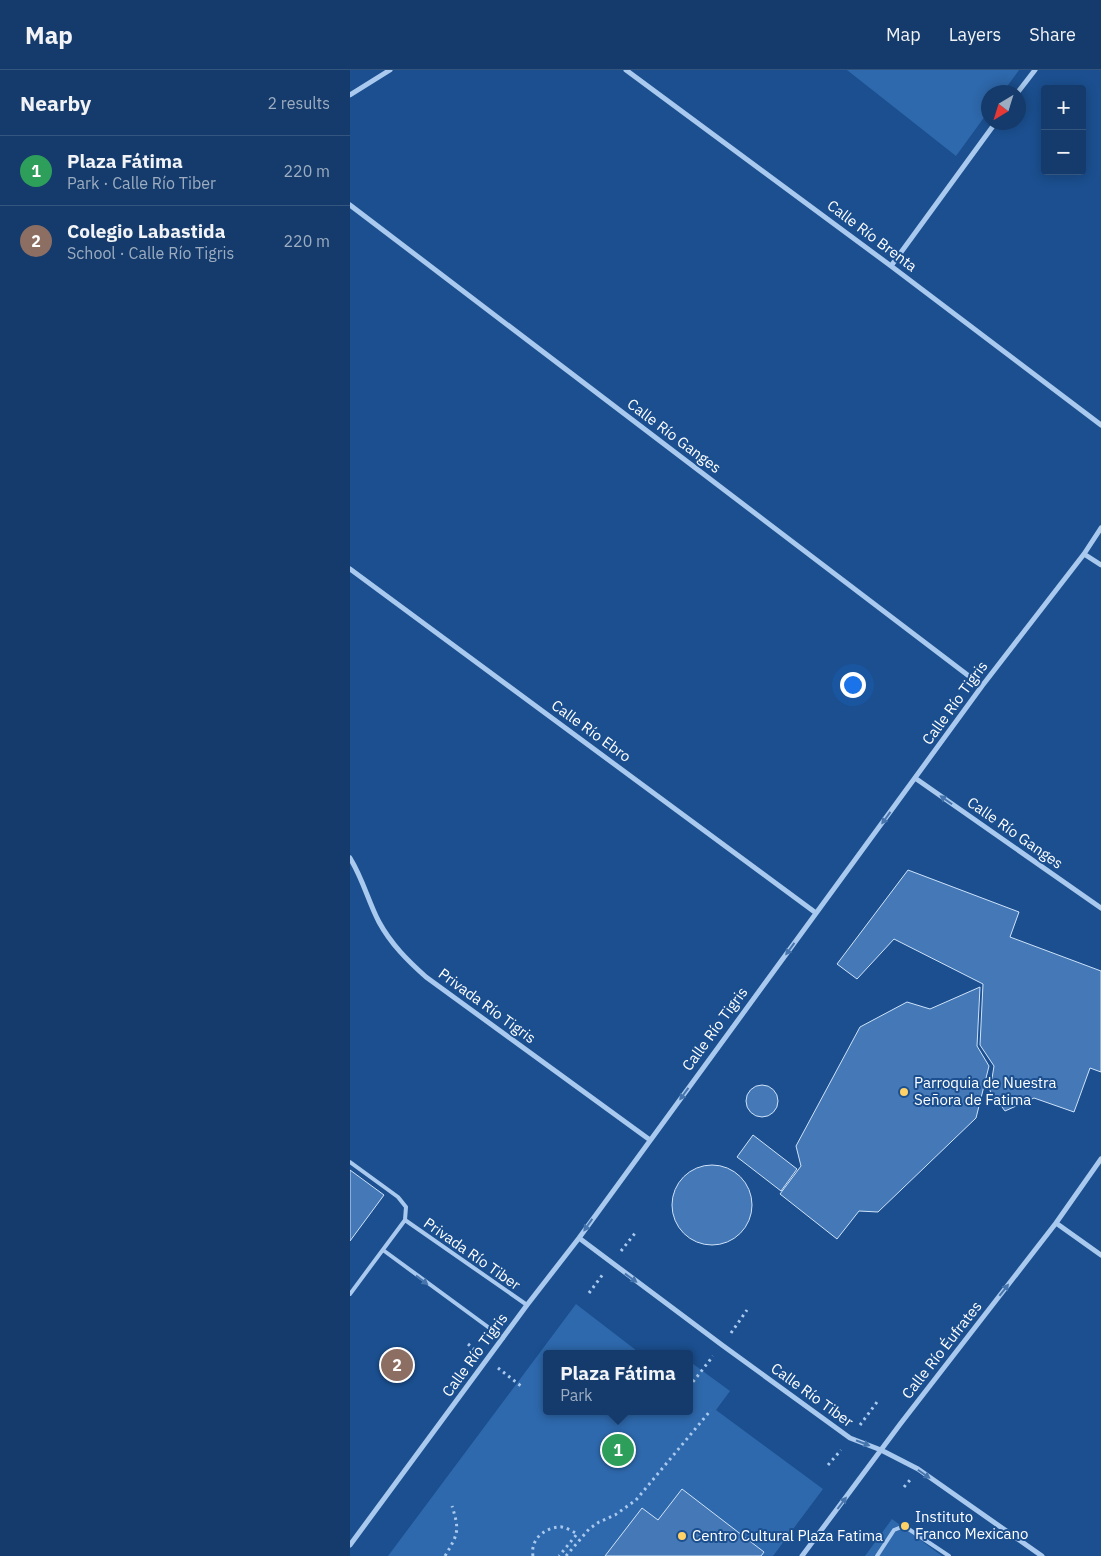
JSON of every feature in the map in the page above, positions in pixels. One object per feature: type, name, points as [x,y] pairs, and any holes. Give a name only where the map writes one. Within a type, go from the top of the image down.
[{"type":"street","points":[[350,95],[390,70]]},
{"type":"street","name":"Calle Río Brenta","points":[[626,70],[891,266],[1101,425]]},
{"type":"street","points":[[1023,85],[1035,70]]},
{"type":"street","points":[[891,266],[990,130]]},
{"type":"street","name":"Calle Río Ganges","points":[[350,205],[982,686]]},
{"type":"street","name":"Calle Río Tigris","points":[[350,1545],[527,1305],[579,1238],[982,686],[1084,554],[1101,528]]},
{"type":"street","points":[[1084,554],[1101,565]]},
{"type":"street","name":"Calle Río Ebro","points":[[350,568],[816,913]]},
{"type":"street","name":"Calle Río Ganges","points":[[915,778],[1101,908]]},
{"type":"street","name":"Privada Río Tigris","points":[[350,858],[359,873],[378,920],[390,941],[404,958],[426,977],[650,1140]]},
{"type":"street","name":"Calle Río Éufrates","points":[[802,1556],[1056,1223],[1101,1159]]},
{"type":"street","points":[[1056,1223],[1101,1255]]},
{"type":"street","name":"Calle Río Tiber","points":[[579,1238],[850,1438],[881,1450],[918,1469],[1042,1556]]},
{"type":"lane","name":"Privada Río Tiber","points":[[350,1162],[398,1197],[406,1207],[405,1220],[350,1294]]},
{"type":"lane","name":"Privada Río Tiber","points":[[405,1220],[527,1305]]},
{"type":"lane","points":[[383,1250],[503,1338]]},
{"type":"lane","points":[[877,1556],[894,1530],[904,1526],[949,1556]]},
{"type":"path","points":[[566,1556],[589,1529],[615,1515],[636,1500],[711,1410]]},
{"type":"path","points":[[445,1556],[456,1536],[457,1523],[452,1506]]},
{"type":"path","points":[[533,1556],[532,1553],[536,1539],[545,1530],[560,1526],[577,1534],[559,1556]]},
{"type":"shaded area","points":[[847,70],[1019,70],[1008,85],[981,85],[981,122],[956,156]]},
{"type":"shaded area","points":[[576,1304],[636,1350],[543,1350],[543,1415],[693,1415],[693,1364],[730,1391],[716,1410],[823,1489],[773,1556],[388,1556]]},
{"type":"shaded area","points":[[892,1519],[942,1556],[865,1556]]},
{"type":"building","points":[[908,870],[1019,912],[1010,937],[1101,971],[1101,1072],[1090,1068],[1074,1112],[1034,1098],[1005,1111],[990,1091],[994,1066],[980,1045],[983,984],[894,939],[857,979],[837,964]]},
{"type":"building","name":"Parroquia de Nuestra Señora de Fatima","points":[[980,987],[977,1046],[989,1066],[976,1118],[878,1212],[859,1211],[837,1239],[780,1194],[801,1166],[796,1146],[860,1027],[907,1002],[930,1009]]},
{"type":"building","points":[[762,1085],[773,1090],[778,1101],[773,1112],[762,1117],[751,1112],[746,1101],[751,1090]]},
{"type":"building","points":[[753,1135],[797,1169],[781,1191],[737,1157]]},
{"type":"building","points":[[712,1165],[727,1168],[740,1177],[749,1190],[752,1205],[749,1220],[740,1233],[727,1242],[712,1245],[697,1242],[684,1233],[675,1220],[672,1205],[675,1190],[684,1177],[697,1168]]},
{"type":"building","points":[[350,1170],[384,1195],[350,1241]]},
{"type":"building","name":"Centro Cultural Plaza Fatima","points":[[682,1489],[764,1552],[761,1556],[605,1556],[642,1508],[658,1520]]},
{"type":"place","name":"Parroquia de Nuestra Señora de Fatima","points":[[904,1092]]},
{"type":"place","name":"Colegio Labastida","points":[[397,1365]]},
{"type":"place","name":"Plaza Fátima","points":[[618,1450]]},
{"type":"place","name":"Instituto Franco Mexicano","points":[[905,1526]]},
{"type":"place","name":"Centro Cultural Plaza Fatima","points":[[682,1536]]}]
